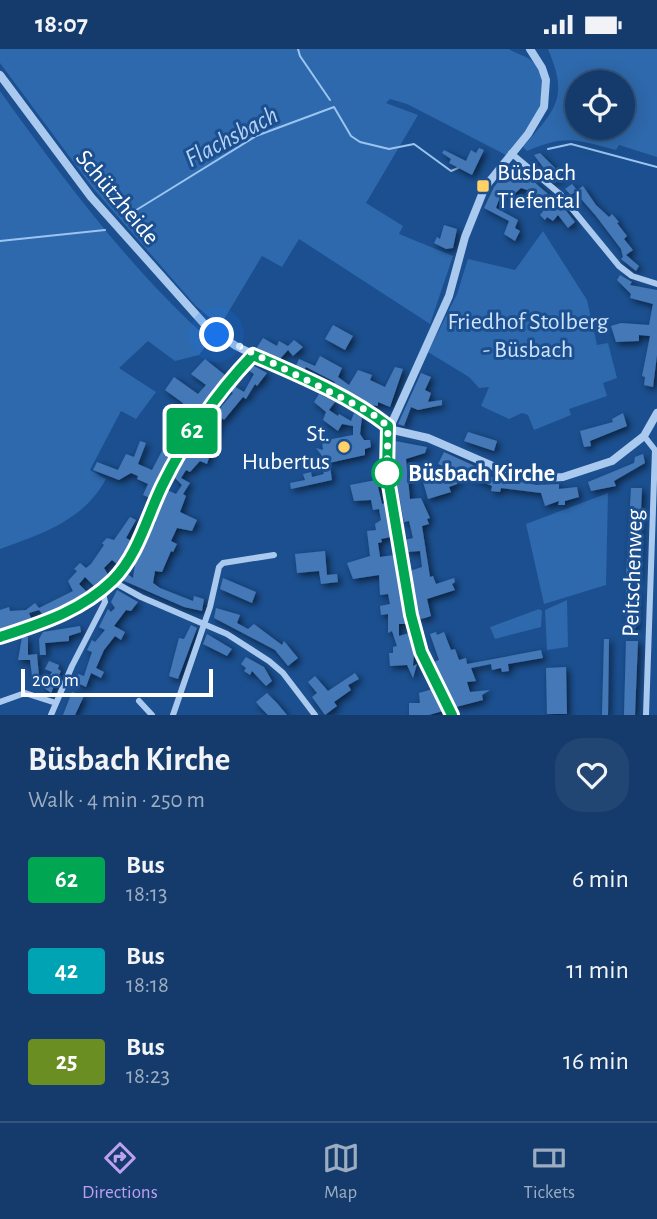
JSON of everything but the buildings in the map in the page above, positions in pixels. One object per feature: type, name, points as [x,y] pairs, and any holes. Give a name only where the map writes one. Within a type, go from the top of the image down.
[{"type":"street","points":[[453,715],[421,652],[411,615],[387,473],[388,426],[449,296],[475,207],[489,180],[536,123],[547,94],[542,68],[530,49]]},
{"type":"street","name":"Schützheide","points":[[0,75],[91,197],[177,297],[217,335],[370,412],[388,426],[449,445],[495,467],[544,478],[563,477],[612,461],[645,436]]},
{"type":"street","points":[[511,153],[560,194],[619,266],[632,276],[657,284]]},
{"type":"street","points":[[0,637],[58,618],[112,581],[130,557],[156,498],[191,433],[253,355]]},
{"type":"street","points":[[645,436],[657,413]]},
{"type":"street","name":"Peitschenweg","points":[[645,436],[655,450],[646,715]]},
{"type":"street","points":[[173,715],[204,624],[219,567],[223,563],[274,555]]},
{"type":"street","points":[[112,581],[141,597],[227,634],[269,661],[283,673],[315,715]]},
{"type":"street","points":[[51,715],[105,602],[102,589]]},
{"type":"street","points":[[0,702],[25,693],[56,703]]},
{"type":"street","points":[[139,701],[152,715]]},
{"type":"green space","points":[[0,49],[509,49],[533,62],[541,74],[543,87],[538,111],[506,155],[407,104],[390,99],[386,103],[418,115],[366,203],[403,226],[399,234],[453,256],[430,324],[299,239],[282,267],[262,256],[220,326],[196,306],[92,187],[0,63]]},
{"type":"green space","points":[[548,49],[657,49],[657,157],[619,145],[616,150],[572,140],[552,142],[527,151],[523,147],[544,123],[556,102],[558,80]]},
{"type":"green space","points":[[0,91],[99,222],[153,285],[210,340],[199,355],[175,361],[148,341],[119,368],[156,392],[136,419],[121,411],[90,470],[106,479],[97,493],[86,505],[60,524],[0,549]]},
{"type":"green space","name":"Friedhof Stolberg - Büsbach","points":[[543,231],[587,300],[597,345],[608,343],[617,378],[603,383],[607,396],[569,409],[571,415],[534,430],[528,415],[522,413],[509,419],[481,406],[489,387],[479,388],[469,377],[428,352],[457,294],[468,259],[515,270]]},
{"type":"green space","points":[[608,493],[606,585],[544,604],[526,524]]},
{"type":"green space","points":[[567,600],[568,647],[547,650],[545,610]]},
{"type":"green space","points":[[539,609],[542,611],[541,627],[495,639],[490,627]]},
{"type":"waterway","points":[[298,49],[330,100]]},
{"type":"waterway","name":"Flachsbach","points":[[125,217],[256,136],[334,107],[351,136],[360,142],[389,149],[414,144],[451,171],[458,168]]},
{"type":"waterway","name":"Flachsbach","points":[[548,149],[571,144],[657,167]]},
{"type":"waterway","name":"Flachsbach","points":[[0,241],[105,230]]},
{"type":"bus line","name":"62","points":[[0,637],[58,618],[75,609],[121,571],[137,545],[150,509],[185,442],[219,393],[253,355],[287,368],[370,412],[388,426],[387,473],[411,615],[421,652],[452,715]]},
{"type":"place","name":"Büsbach Tiefental","points":[[483,186]]},
{"type":"place","name":"St. Hubertus","points":[[344,447]]},
{"type":"place","name":"Büsbach Kirche","points":[[387,473]]},
{"type":"route","points":[[217,335],[236,347],[287,368],[370,412],[388,426],[387,473]]}]
